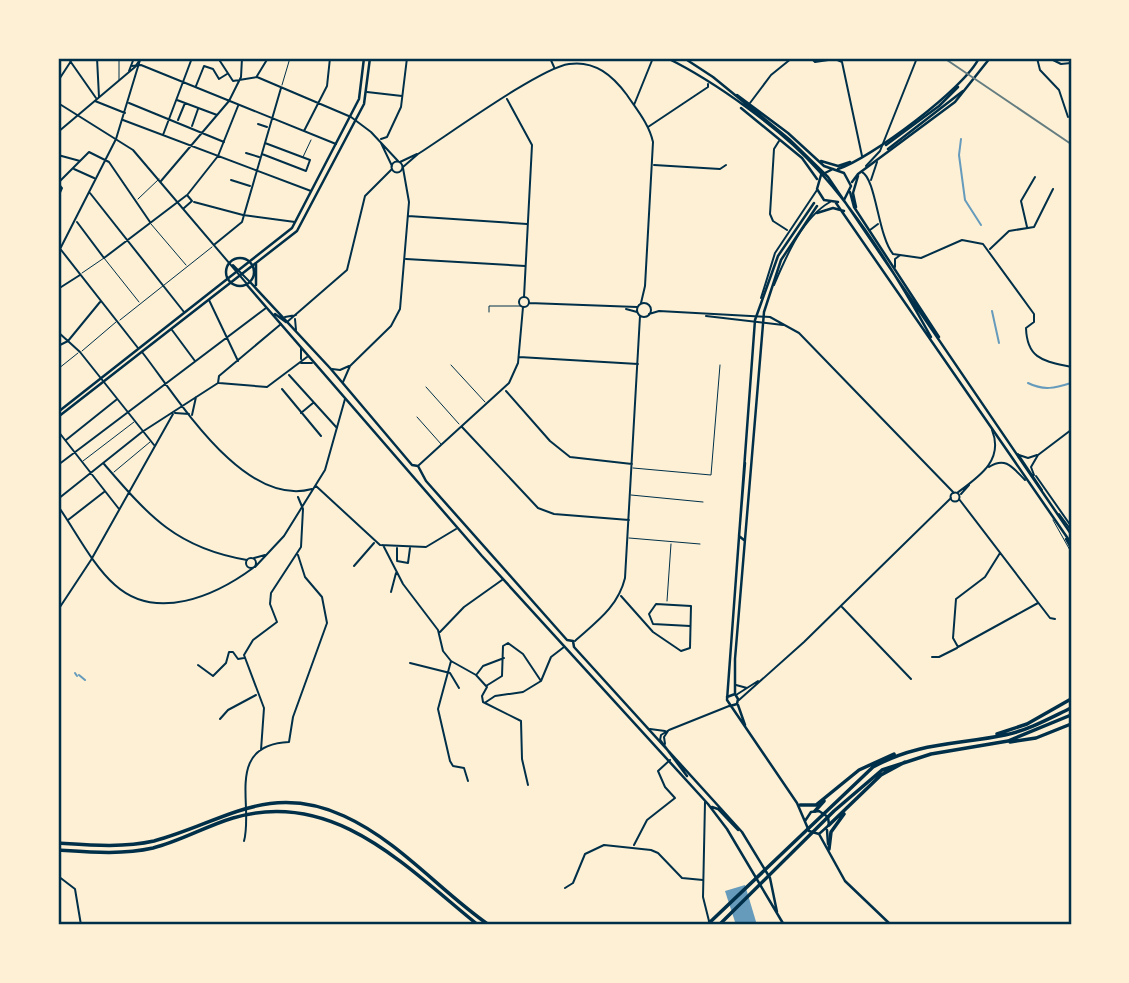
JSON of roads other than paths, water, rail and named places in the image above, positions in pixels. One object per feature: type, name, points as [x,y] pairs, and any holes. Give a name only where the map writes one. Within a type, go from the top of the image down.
[{"type":"highway","points":[[988,737],[1027,724],[1071,699]]},
{"type":"highway","points":[[798,804],[816,805],[880,758],[1032,726],[1071,708]]},
{"type":"highway","points":[[1008,741],[1071,715]]},
{"type":"highway","points":[[719,925],[834,811],[882,770],[913,758],[1036,738],[1071,724]]},
{"type":"highway","points":[[709,925],[830,805],[873,767],[899,753]]},
{"type":"highway","points":[[828,827],[881,775],[913,758]]},
{"type":"highway","points":[[813,811],[841,785]]},
{"type":"highway","points":[[58,843],[132,845],[155,841],[240,808],[279,804],[320,808],[342,815],[379,836],[489,925]]},
{"type":"highway","points":[[829,852],[831,832],[847,809]]},
{"type":"highway","points":[[58,850],[137,851],[175,841],[234,817],[268,811],[302,812],[330,819],[376,843],[478,925]]},
{"type":"main road","points":[[240,273],[296,222],[360,97],[364,58]]},
{"type":"main road","points":[[58,417],[300,227],[356,120],[367,92],[370,58]]},
{"type":"main road","points":[[667,58],[727,97],[811,158],[847,176],[852,204],[872,230],[954,361]]},
{"type":"main road","points":[[684,58],[750,104],[811,158],[836,188],[1071,532]]},
{"type":"main road","points":[[727,97],[807,163],[821,197],[836,203],[844,200],[861,172],[942,114],[988,58]]},
{"type":"main road","points":[[886,145],[958,87],[979,59]]},
{"type":"main road","points":[[726,88],[811,158],[838,166],[861,157]]},
{"type":"main road","points":[[817,182],[824,173],[886,145],[966,88]]},
{"type":"main road","points":[[859,213],[853,190],[861,172]]},
{"type":"main road","points":[[836,203],[846,212],[1071,548]]},
{"type":"main road","points":[[746,728],[734,684],[763,316],[781,260],[816,204],[786,241],[755,320],[727,699],[729,706],[798,804],[809,831],[819,834],[854,892],[891,925]]},
{"type":"main road","points":[[817,213],[833,208],[846,212]]},
{"type":"main road","points":[[872,242],[940,352]]},
{"type":"main road","points":[[257,288],[254,265],[241,258],[230,262],[225,271],[229,281],[237,286],[249,283],[257,288],[330,368],[412,465],[418,466],[419,472],[567,640],[574,642],[574,647],[747,839],[771,878],[777,915]]},
{"type":"main road","points":[[249,283],[254,265]]},
{"type":"main road","points":[[140,350],[171,329],[186,314],[209,300],[229,281]]},
{"type":"main road","points":[[249,283],[301,347],[503,579],[688,779]]},
{"type":"main road","points":[[267,307],[287,322]]},
{"type":"main road","points":[[309,356],[321,359]]},
{"type":"main road","points":[[58,412],[102,381]]},
{"type":"main road","points":[[744,540],[739,536],[745,445]]},
{"type":"main road","points":[[409,471],[412,465]]},
{"type":"main road","points":[[412,475],[419,472]]},
{"type":"main road","points":[[565,648],[567,640]]},
{"type":"main road","points":[[565,648],[574,647]]},
{"type":"main road","points":[[727,699],[736,695]]},
{"type":"main road","points":[[729,706],[738,703]]},
{"type":"main road","points":[[660,740],[716,813],[784,925]]},
{"type":"main road","points":[[798,804],[825,814],[829,852]]},
{"type":"main road","points":[[711,807],[719,809],[747,839]]},
{"type":"main road","points":[[805,821],[813,811]]},
{"type":"main road","points":[[819,834],[828,827]]},
{"type":"main road","points":[[748,866],[759,877],[764,873],[763,864]]},
{"type":"street","points":[[68,58],[72,59]]},
{"type":"street","points":[[97,58],[97,99]]},
{"type":"street","points":[[119,58],[119,80]]},
{"type":"street","points":[[128,72],[134,58]]},
{"type":"street","points":[[163,135],[192,58]]},
{"type":"street","points":[[218,58],[233,81],[257,77],[351,117],[380,141],[403,168],[408,216],[402,300],[396,319],[350,366],[342,383]]},
{"type":"street","points":[[135,201],[160,180],[229,101],[241,79],[242,58]]},
{"type":"street","points":[[257,77],[268,58]]},
{"type":"street","points":[[58,369],[242,222],[290,58]]},
{"type":"street","points":[[304,131],[327,86],[330,58]]},
{"type":"street","points":[[380,141],[387,137],[398,116],[407,58]]},
{"type":"street","points":[[550,58],[554,68]]},
{"type":"street","points":[[583,63],[585,58]]},
{"type":"street","points":[[634,106],[653,58]]},
{"type":"street","points":[[768,122],[750,104],[771,75],[792,58]]},
{"type":"street","points":[[871,181],[861,172],[886,145],[917,58]]},
{"type":"street","points":[[1020,58],[1037,58],[1040,70],[1059,90],[1068,117]]},
{"type":"street","points":[[1049,58],[1057,63],[1071,63]]},
{"type":"street","points":[[1057,63],[1060,58]]},
{"type":"street","points":[[58,81],[72,59]]},
{"type":"street","points":[[72,59],[83,83],[97,99],[125,113]]},
{"type":"street","points":[[58,253],[62,250],[116,139],[140,59]]},
{"type":"street","points":[[811,59],[835,59],[842,62],[861,157]]},
{"type":"street","points":[[287,322],[347,270],[365,196],[392,167],[418,154],[554,68],[583,63],[601,69],[612,77],[648,127],[653,142],[644,295],[637,307],[625,309]]},
{"type":"street","points":[[131,67],[139,65],[337,144]]},
{"type":"street","points":[[58,132],[139,65]]},
{"type":"street","points":[[195,88],[204,66],[213,69],[219,79],[227,74]]},
{"type":"street","points":[[648,127],[707,88],[708,84]]},
{"type":"street","points":[[367,92],[403,96]]},
{"type":"street","points":[[506,98],[532,145],[524,297],[529,303]]},
{"type":"street","points":[[176,100],[217,116]]},
{"type":"street","points":[[128,102],[192,126],[224,142]]},
{"type":"street","points":[[58,103],[133,150],[249,283]]},
{"type":"street","points":[[178,121],[185,103]]},
{"type":"street","points":[[58,289],[151,224],[187,195],[218,156],[239,105]]},
{"type":"street","points":[[192,126],[199,108]]},
{"type":"street","points":[[122,120],[312,192]]},
{"type":"street","points":[[258,124],[269,128]]},
{"type":"street","points":[[303,157],[311,140]]},
{"type":"street","points":[[781,140],[774,149],[770,215],[788,231]]},
{"type":"street","points":[[380,141],[392,167],[404,180]]},
{"type":"street","points":[[246,153],[306,171],[310,160],[264,142]]},
{"type":"street","points":[[58,197],[62,188],[58,183],[89,152],[105,160],[151,224],[187,267]]},
{"type":"street","points":[[386,174],[403,168],[418,154]]},
{"type":"street","points":[[58,155],[80,161]]},
{"type":"street","points":[[877,162],[871,181],[878,223],[893,254],[926,258],[962,240],[977,241],[990,250],[1034,314],[1035,319],[1026,328],[1030,349],[1045,363],[1071,367]]},
{"type":"street","points":[[653,165],[720,170],[726,165]]},
{"type":"street","points":[[73,168],[96,178]]},
{"type":"street","points":[[1027,228],[1021,201],[1035,177]]},
{"type":"street","points":[[231,180],[251,186]]},
{"type":"street","points":[[761,300],[766,275],[788,231],[817,189]]},
{"type":"street","points":[[990,250],[1009,231],[1034,226],[1053,189]]},
{"type":"street","points":[[89,192],[186,314]]},
{"type":"street","points":[[187,195],[192,201],[243,215],[296,222]]},
{"type":"street","points":[[184,208],[192,201]]},
{"type":"street","points":[[644,295],[650,307],[659,311],[755,320],[763,316],[788,254],[817,213],[830,202]]},
{"type":"street","points":[[408,216],[528,224]]},
{"type":"street","points":[[75,220],[140,304]]},
{"type":"street","points":[[878,223],[872,230],[881,233]]},
{"type":"street","points":[[58,246],[234,465],[259,481],[300,493],[305,498]]},
{"type":"street","points":[[895,267],[895,259],[899,256]]},
{"type":"street","points":[[405,258],[525,266]]},
{"type":"street","points":[[418,466],[505,389],[513,376],[519,357],[522,306],[519,301],[524,297]]},
{"type":"street","points":[[209,300],[238,362]]},
{"type":"street","points":[[58,346],[68,341],[102,301]]},
{"type":"street","points":[[489,312],[489,306],[522,306],[529,303],[637,312]]},
{"type":"street","points":[[641,303],[647,303]]},
{"type":"street","points":[[58,465],[267,307]]},
{"type":"street","points":[[574,642],[605,614],[620,596],[625,578],[642,322],[637,307]]},
{"type":"street","points":[[649,314],[650,307]]},
{"type":"street","points":[[642,322],[649,314],[659,311]]},
{"type":"street","points":[[282,316],[298,315]]},
{"type":"street","points":[[297,333],[294,323],[298,315]]},
{"type":"street","points":[[701,315],[763,316],[785,325],[818,350],[948,488],[1049,618],[1055,619]]},
{"type":"street","points":[[640,316],[646,317]]},
{"type":"street","points":[[218,383],[222,374],[281,323]]},
{"type":"street","points":[[171,329],[195,361]]},
{"type":"street","points":[[58,332],[80,352],[116,400],[155,445]]},
{"type":"street","points":[[300,363],[301,347]]},
{"type":"street","points":[[58,499],[142,432],[218,383],[263,388],[309,356]]},
{"type":"street","points":[[519,357],[639,364]]},
{"type":"street","points":[[300,363],[308,361],[319,367]]},
{"type":"street","points":[[451,365],[487,405]]},
{"type":"street","points":[[505,389],[550,441],[570,457],[711,475],[720,365]]},
{"type":"street","points":[[330,368],[340,370],[350,366]]},
{"type":"street","points":[[288,373],[338,428]]},
{"type":"street","points":[[222,374],[227,382]]},
{"type":"street","points":[[426,387],[538,508],[554,514],[630,520]]},
{"type":"street","points":[[282,389],[321,436]]},
{"type":"street","points":[[192,416],[196,397]]},
{"type":"street","points":[[58,506],[115,585],[131,596],[155,603],[191,600],[254,567],[284,536],[328,462],[346,397]]},
{"type":"street","points":[[65,440],[116,400]]},
{"type":"street","points":[[301,413],[313,403]]},
{"type":"street","points":[[175,412],[192,416]]},
{"type":"street","points":[[58,610],[93,556],[175,412]]},
{"type":"street","points":[[417,416],[441,445]]},
{"type":"street","points":[[82,462],[134,422]]},
{"type":"street","points":[[738,703],[985,469],[996,452],[991,429]]},
{"type":"street","points":[[1018,455],[1028,458],[1038,455],[1071,430]]},
{"type":"street","points":[[58,431],[119,509]]},
{"type":"street","points":[[1007,441],[1071,532]]},
{"type":"street","points":[[113,473],[150,442]]},
{"type":"street","points":[[1035,479],[1031,467],[1038,455]]},
{"type":"street","points":[[985,469],[1003,461],[1026,480]]},
{"type":"street","points":[[104,463],[129,492],[183,541],[214,554],[255,561],[254,567]]},
{"type":"street","points":[[1033,472],[1071,526]]},
{"type":"street","points":[[955,493],[972,482]]},
{"type":"street","points":[[315,485],[374,542],[383,545],[428,546],[458,528]]},
{"type":"street","points":[[948,488],[955,493]]},
{"type":"street","points":[[300,493],[312,489]]},
{"type":"street","points":[[1043,490],[1052,499]]},
{"type":"street","points":[[68,520],[105,491]]},
{"type":"street","points":[[244,841],[244,799],[250,764],[261,751],[277,742],[289,741],[293,717],[327,626],[322,597],[305,577],[298,555],[303,521],[298,497],[292,491]]},
{"type":"street","points":[[955,493],[955,498]]},
{"type":"street","points":[[955,493],[955,498]]},
{"type":"street","points":[[631,495],[703,502]]},
{"type":"street","points":[[298,497],[305,498]]},
{"type":"street","points":[[296,515],[303,521]]},
{"type":"street","points":[[1052,518],[1071,548]]},
{"type":"street","points":[[629,538],[700,544]]},
{"type":"street","points":[[354,566],[374,542]]},
{"type":"street","points":[[667,601],[671,542]]},
{"type":"street","points":[[383,545],[396,562],[408,563],[411,547]]},
{"type":"street","points":[[397,545],[397,572],[413,599],[439,633],[443,651],[451,661],[476,675],[486,686]]},
{"type":"street","points":[[958,647],[953,638],[956,599],[985,577],[1000,553]]},
{"type":"street","points":[[242,575],[249,559],[267,554]]},
{"type":"street","points":[[261,751],[264,708],[244,658],[253,640],[277,622],[270,604],[271,593],[298,555]]},
{"type":"street","points":[[237,558],[254,567]]},
{"type":"street","points":[[391,592],[392,580],[397,572]]},
{"type":"street","points":[[439,633],[464,607],[503,579]]},
{"type":"street","points":[[620,596],[653,632],[681,651],[690,648],[691,606],[656,604],[649,614],[653,624],[690,626]]},
{"type":"street","points":[[932,657],[939,657],[1038,603]]},
{"type":"street","points":[[841,606],[911,679]]},
{"type":"street","points":[[528,785],[521,753],[521,721],[481,699],[486,686],[502,677],[503,646],[508,643],[523,654],[541,681]]},
{"type":"street","points":[[486,702],[509,692],[523,692],[541,681],[551,657],[565,648]]},
{"type":"street","points":[[198,665],[213,676],[226,663],[229,652],[233,652],[237,659],[244,658]]},
{"type":"street","points":[[476,675],[483,666],[504,658]]},
{"type":"street","points":[[451,661],[450,673],[438,709],[450,761],[453,766],[464,768],[468,780]]},
{"type":"street","points":[[410,663],[450,673],[459,688]]},
{"type":"street","points":[[736,695],[765,677]]},
{"type":"street","points":[[734,684],[748,688]]},
{"type":"street","points":[[219,719],[228,710],[258,694]]},
{"type":"street","points":[[720,707],[727,699]]},
{"type":"street","points":[[660,740],[661,735],[669,730],[720,707],[729,706]]},
{"type":"street","points":[[649,728],[654,731],[669,730]]},
{"type":"street","points":[[665,746],[664,737],[669,730]]},
{"type":"street","points":[[634,846],[647,820],[675,798],[665,787],[658,771],[670,760]]},
{"type":"street","points":[[701,795],[707,810],[702,897],[709,925]]},
{"type":"street","points":[[707,810],[711,807]]},
{"type":"street","points":[[707,817],[716,813]]},
{"type":"street","points":[[565,888],[573,883],[580,860],[590,850],[604,845],[634,846],[658,853],[682,878],[703,880]]},
{"type":"street","points":[[58,876],[75,889],[80,925]]},
{"type":"water","points":[[745,885],[757,925],[736,925],[725,891]]},
{"type":"waterway","points":[[961,139],[959,155],[965,200],[981,225]]},
{"type":"waterway","points":[[992,311],[999,343]]},
{"type":"waterway","points":[[1028,383],[1050,388],[1071,383]]},
{"type":"waterway","points":[[79,675],[85,680]]},
{"type":"railway","points":[[944,58],[1071,144]]}]
